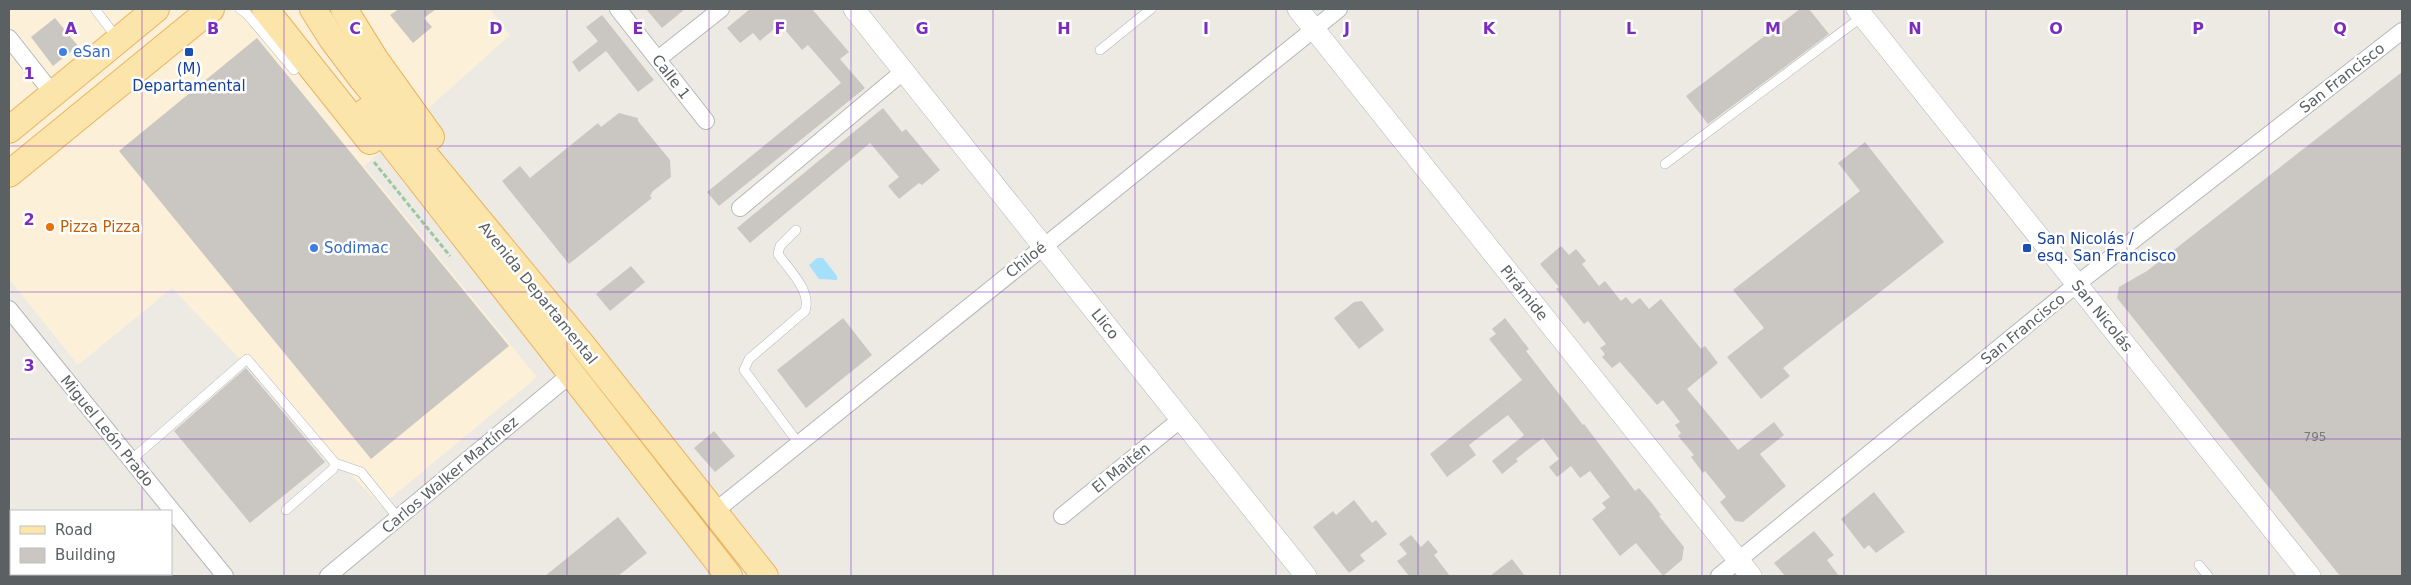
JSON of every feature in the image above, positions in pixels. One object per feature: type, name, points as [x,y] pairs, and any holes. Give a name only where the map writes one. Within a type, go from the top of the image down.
[{"type":"main road","points":[[9,130],[156,9]]},
{"type":"main road","points":[[9,174],[211,9]]},
{"type":"main road","points":[[265,9],[482,281],[519,320],[554,351]]},
{"type":"main road","name":"Avenida Departamental","points":[[293,9],[323,56],[728,576]]},
{"type":"main road","name":"Avenida Departamental","points":[[313,9],[332,39],[362,79],[583,346],[764,576]]},
{"type":"main road","points":[[344,9],[375,59],[454,170],[530,268],[583,346]]},
{"type":"street","name":"Calle 1","points":[[618,9],[706,122]]},
{"type":"street","points":[[658,59],[721,9]]},
{"type":"street","name":"Llico","points":[[854,9],[1306,576]]},
{"type":"street","name":"Pirámide","points":[[1298,9],[1744,569]]},
{"type":"street","name":"Chiloé","points":[[714,512],[1338,9]]},
{"type":"street","name":"San Nicolás","points":[[1860,12],[2310,576]]},
{"type":"street","name":"San Francisco","points":[[1719,576],[1744,569],[2077,284],[2402,31]]},
{"type":"street","points":[[9,38],[53,94]]},
{"type":"street","points":[[740,208],[904,71]]},
{"type":"street","name":"Miguel León Prado","points":[[9,309],[172,510]]},
{"type":"street","name":"Carlos Walker Martínez","points":[[328,576],[571,374]]},
{"type":"street","name":"El Maitén","points":[[1062,516],[1181,419]]},
{"type":"street","name":"Miguel León Prado","points":[[172,511],[225,576]]},
{"type":"lane","points":[[95,9],[118,40]]},
{"type":"lane","points":[[240,9],[247,14],[294,70]]},
{"type":"lane","points":[[1100,50],[1151,9]]},
{"type":"lane","points":[[1665,164],[1860,12]]},
{"type":"lane","points":[[796,230],[780,246],[778,254],[805,292],[808,302],[805,311],[749,359],[744,370],[799,444]]},
{"type":"lane","points":[[131,460],[247,359],[335,463],[361,472],[398,518]]},
{"type":"lane","points":[[286,510],[333,469],[335,463]]},
{"type":"lane","points":[[2199,565],[2208,576]]},
{"type":"shaded area","points":[[9,9],[490,9],[510,35],[364,166],[537,377],[381,506],[172,288],[78,365],[9,279]]},
{"type":"water","points":[[817,258],[823,258],[837,276],[837,280],[819,279],[809,265]]},
{"type":"building","points":[[399,9],[436,9],[424,18],[432,27],[413,43],[390,15]]},
{"type":"building","points":[[646,9],[685,9],[662,28]]},
{"type":"building","points":[[750,9],[812,9],[849,52],[840,59],[865,88],[719,206],[707,192],[841,83],[808,45],[802,50],[780,24],[760,41],[753,33],[740,43],[727,28]]},
{"type":"building","points":[[1800,9],[1809,9],[1829,34],[1708,124],[1686,96]]},
{"type":"building","points":[[602,15],[654,80],[638,92],[606,51],[579,72],[572,62],[598,41],[586,27]]},
{"type":"building","points":[[55,18],[78,46],[53,66],[31,37]]},
{"type":"building","name":"Sodimac","points":[[257,38],[509,346],[371,459],[119,151]]},
{"type":"building","points":[[2402,72],[2402,576],[2340,576],[2117,298],[2119,287],[2147,271]]},
{"type":"building","points":[[883,108],[902,132],[906,129],[940,170],[922,185],[919,183],[899,199],[888,186],[899,177],[870,143],[750,243],[737,228]]},
{"type":"building","points":[[619,113],[638,118],[638,121],[670,160],[671,177],[653,191],[650,196],[652,198],[569,264],[502,181],[520,166],[530,178],[598,123],[601,127]]},
{"type":"building","points":[[1865,142],[1944,242],[1783,368],[1790,376],[1761,399],[1727,357],[1764,328],[1733,290],[1860,191],[1838,163]]},
{"type":"building","points":[[1561,246],[1569,255],[1576,249],[1586,261],[1582,264],[1599,286],[1605,281],[1621,301],[1626,297],[1632,304],[1640,298],[1649,309],[1661,299],[1701,349],[1705,346],[1718,363],[1687,389],[1738,450],[1774,422],[1784,435],[1760,454],[1786,486],[1743,522],[1735,521],[1720,502],[1726,497],[1705,471],[1703,473],[1691,457],[1694,455],[1678,436],[1681,433],[1675,425],[1680,422],[1663,400],[1657,405],[1620,362],[1612,368],[1602,357],[1605,354],[1600,348],[1606,344],[1588,321],[1584,324],[1556,289],[1559,287],[1540,264]]},
{"type":"building","points":[[631,266],[645,282],[610,311],[596,294]]},
{"type":"building","points":[[1362,301],[1384,330],[1359,349],[1334,318],[1354,302]]},
{"type":"building","points":[[843,318],[872,355],[806,408],[777,370]]},
{"type":"building","points":[[1505,318],[1529,349],[1526,351],[1583,425],[1635,491],[1639,488],[1651,502],[1661,515],[1659,516],[1684,547],[1682,560],[1663,576],[1636,543],[1620,556],[1592,519],[1606,508],[1602,503],[1610,497],[1590,471],[1580,478],[1571,466],[1557,477],[1549,467],[1559,459],[1543,438],[1516,459],[1518,461],[1502,474],[1492,461],[1524,435],[1508,415],[1469,445],[1476,455],[1447,477],[1430,454],[1522,380],[1489,339],[1496,334],[1492,329]]},
{"type":"building","points":[[246,368],[325,462],[250,523],[174,431]]},
{"type":"building","points":[[714,431],[735,456],[715,472],[694,448]]},
{"type":"building","points":[[1874,492],[1905,532],[1876,553],[1869,545],[1864,549],[1841,519]]},
{"type":"building","points":[[1354,500],[1372,523],[1376,520],[1387,534],[1360,555],[1365,561],[1349,573],[1313,527],[1333,511],[1336,515]]},
{"type":"building","points":[[618,517],[647,553],[618,576],[545,576]]},
{"type":"building","points":[[1814,531],[1834,555],[1827,560],[1839,576],[1785,576],[1774,563]]},
{"type":"building","points":[[1411,535],[1421,547],[1428,540],[1438,552],[1434,555],[1450,576],[1409,576],[1397,561],[1407,554],[1399,544]]},
{"type":"building","points":[[1512,559],[1525,576],[1490,576]]},
{"type":"place","name":"eSan","points":[[63,52]]},
{"type":"place","name":"(M) Departamental","points":[[189,52]]},
{"type":"place","name":"Pizza Pizza","points":[[50,227]]},
{"type":"place","name":"Sodimac","points":[[314,248]]},
{"type":"place","name":"San Nicolás / esq. San Francisco","points":[[2027,248]]}]
